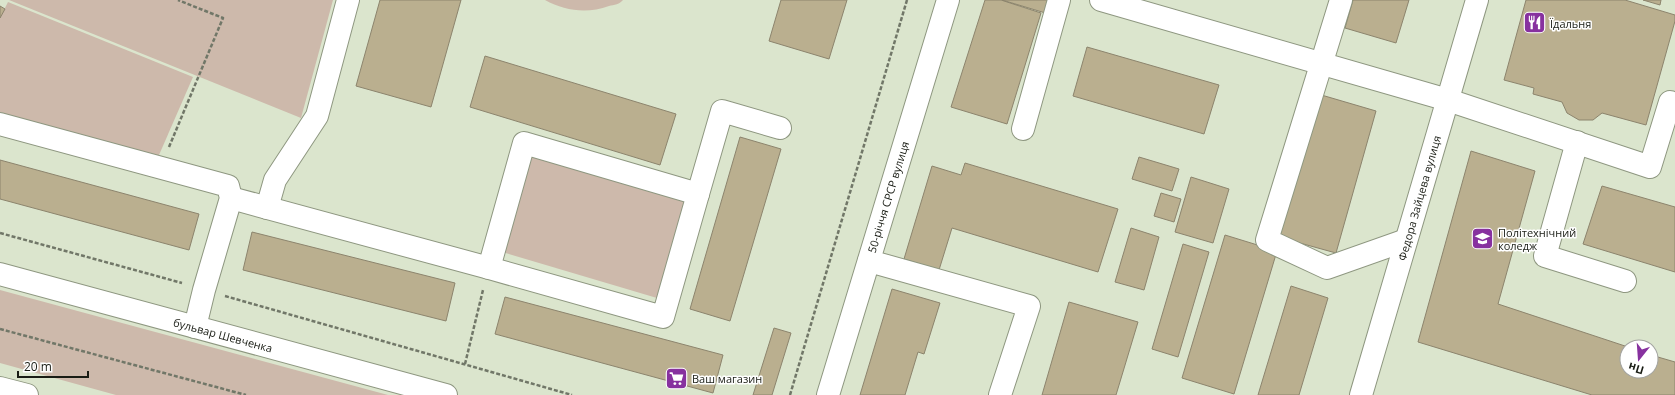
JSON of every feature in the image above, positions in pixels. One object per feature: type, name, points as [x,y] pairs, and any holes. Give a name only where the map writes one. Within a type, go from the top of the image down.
[{"type":"street","points":[[267,208],[275,180],[317,116],[348,0]]},
{"type":"street","name":"50-річчя СРСР вулиця","points":[[828,395],[948,0]]},
{"type":"street","points":[[1023,129],[1059,0]]},
{"type":"street","points":[[1101,0],[1448,100],[1650,167],[1670,102]]},
{"type":"street","points":[[1341,0],[1267,240],[1327,268],[1406,240]]},
{"type":"street","name":"Федора Зайцева вулиця","points":[[1361,395],[1477,0]]},
{"type":"street","points":[[231,198],[663,317],[722,111],[780,128]]},
{"type":"street","points":[[0,124],[228,186],[231,198],[204,290],[195,328]]},
{"type":"street","points":[[1577,142],[1546,256],[1625,281]]},
{"type":"street","points":[[489,268],[524,143],[698,194]]},
{"type":"street","points":[[869,260],[1028,306],[1000,395]]},
{"type":"street","name":"бульвар Шевченка","points":[[0,274],[446,395]]},
{"type":"street","points":[[0,388],[27,395]]},
{"type":"path","points":[[160,168],[223,18],[178,0]]},
{"type":"path","points":[[790,395],[907,0]]},
{"type":"path","points":[[0,233],[572,395]]},
{"type":"path","points":[[465,365],[489,268]]},
{"type":"path","points":[[0,329],[246,395]]},
{"type":"shaded area","points":[[9,0],[333,0],[301,118]]},
{"type":"shaded area","points":[[545,0],[623,0],[615,5],[584,11],[560,7]]},
{"type":"shaded area","points":[[8,2],[193,77],[159,155],[155,157],[0,116],[0,18]]},
{"type":"shaded area","points":[[531,153],[686,199],[657,298],[502,252]]},
{"type":"shaded area","points":[[0,290],[388,395],[116,395],[0,363]]},
{"type":"building","points":[[380,0],[461,0],[431,107],[356,86]]},
{"type":"building","points":[[781,0],[847,0],[829,59],[769,41]]},
{"type":"building","points":[[985,0],[1001,0],[1041,13],[1007,124],[951,107]]},
{"type":"building","points":[[1002,0],[1057,0],[1052,15]]},
{"type":"building","points":[[1353,0],[1409,0],[1396,43],[1345,28]]},
{"type":"building","points":[[1526,0],[1625,0],[1675,15],[1675,21],[1646,125],[1602,113],[1593,120],[1579,120],[1567,113],[1562,102],[1533,94],[1534,88],[1504,80]]},
{"type":"building","points":[[1643,0],[1661,0],[1660,5]]},
{"type":"building","points":[[0,6],[5,9],[0,18]]},
{"type":"building","points":[[1087,47],[1219,85],[1204,134],[1073,96]]},
{"type":"building","points":[[485,56],[676,114],[660,165],[470,107]]},
{"type":"building","points":[[1318,94],[1376,111],[1336,253],[1278,237]]},
{"type":"building","points":[[740,137],[781,149],[730,321],[690,309]]},
{"type":"building","name":"Політехнічний коледж","points":[[1471,151],[1535,171],[1498,304],[1619,344],[1619,379],[1659,379],[1659,357],[1675,362],[1675,395],[1592,395],[1418,342]]},
{"type":"building","points":[[1139,157],[1179,169],[1172,191],[1132,179]]},
{"type":"building","points":[[0,160],[199,214],[189,250],[0,199]]},
{"type":"building","points":[[965,163],[1118,209],[1098,272],[952,228],[939,270],[904,259],[932,166],[961,175]]},
{"type":"building","points":[[1191,177],[1229,189],[1213,243],[1175,232]]},
{"type":"building","name":"Політехнічний коледж","points":[[1602,186],[1675,207],[1675,272],[1583,244]]},
{"type":"building","points":[[1161,193],[1181,199],[1174,222],[1154,216]]},
{"type":"building","points":[[1131,228],[1159,237],[1144,290],[1115,282]]},
{"type":"building","points":[[252,232],[455,283],[446,321],[243,270]]},
{"type":"building","points":[[1225,235],[1277,251],[1234,394],[1182,378]]},
{"type":"building","points":[[1183,244],[1209,252],[1178,357],[1152,349]]},
{"type":"building","points":[[1291,286],[1328,298],[1299,395],[1258,395]]},
{"type":"building","points":[[892,289],[940,303],[924,354],[918,352],[905,395],[860,395]]},
{"type":"building","points":[[505,297],[723,355],[713,393],[495,334]]},
{"type":"building","points":[[1069,302],[1138,322],[1116,395],[1042,395]]},
{"type":"building","points":[[774,328],[791,333],[772,395],[753,395]]},
{"type":"place","name":"Їдальня","points":[[1535,23]]},
{"type":"place","name":"Політехнічний коледж","points":[[1482,238]]},
{"type":"place","name":"Ваш магазин","points":[[676,378]]}]
